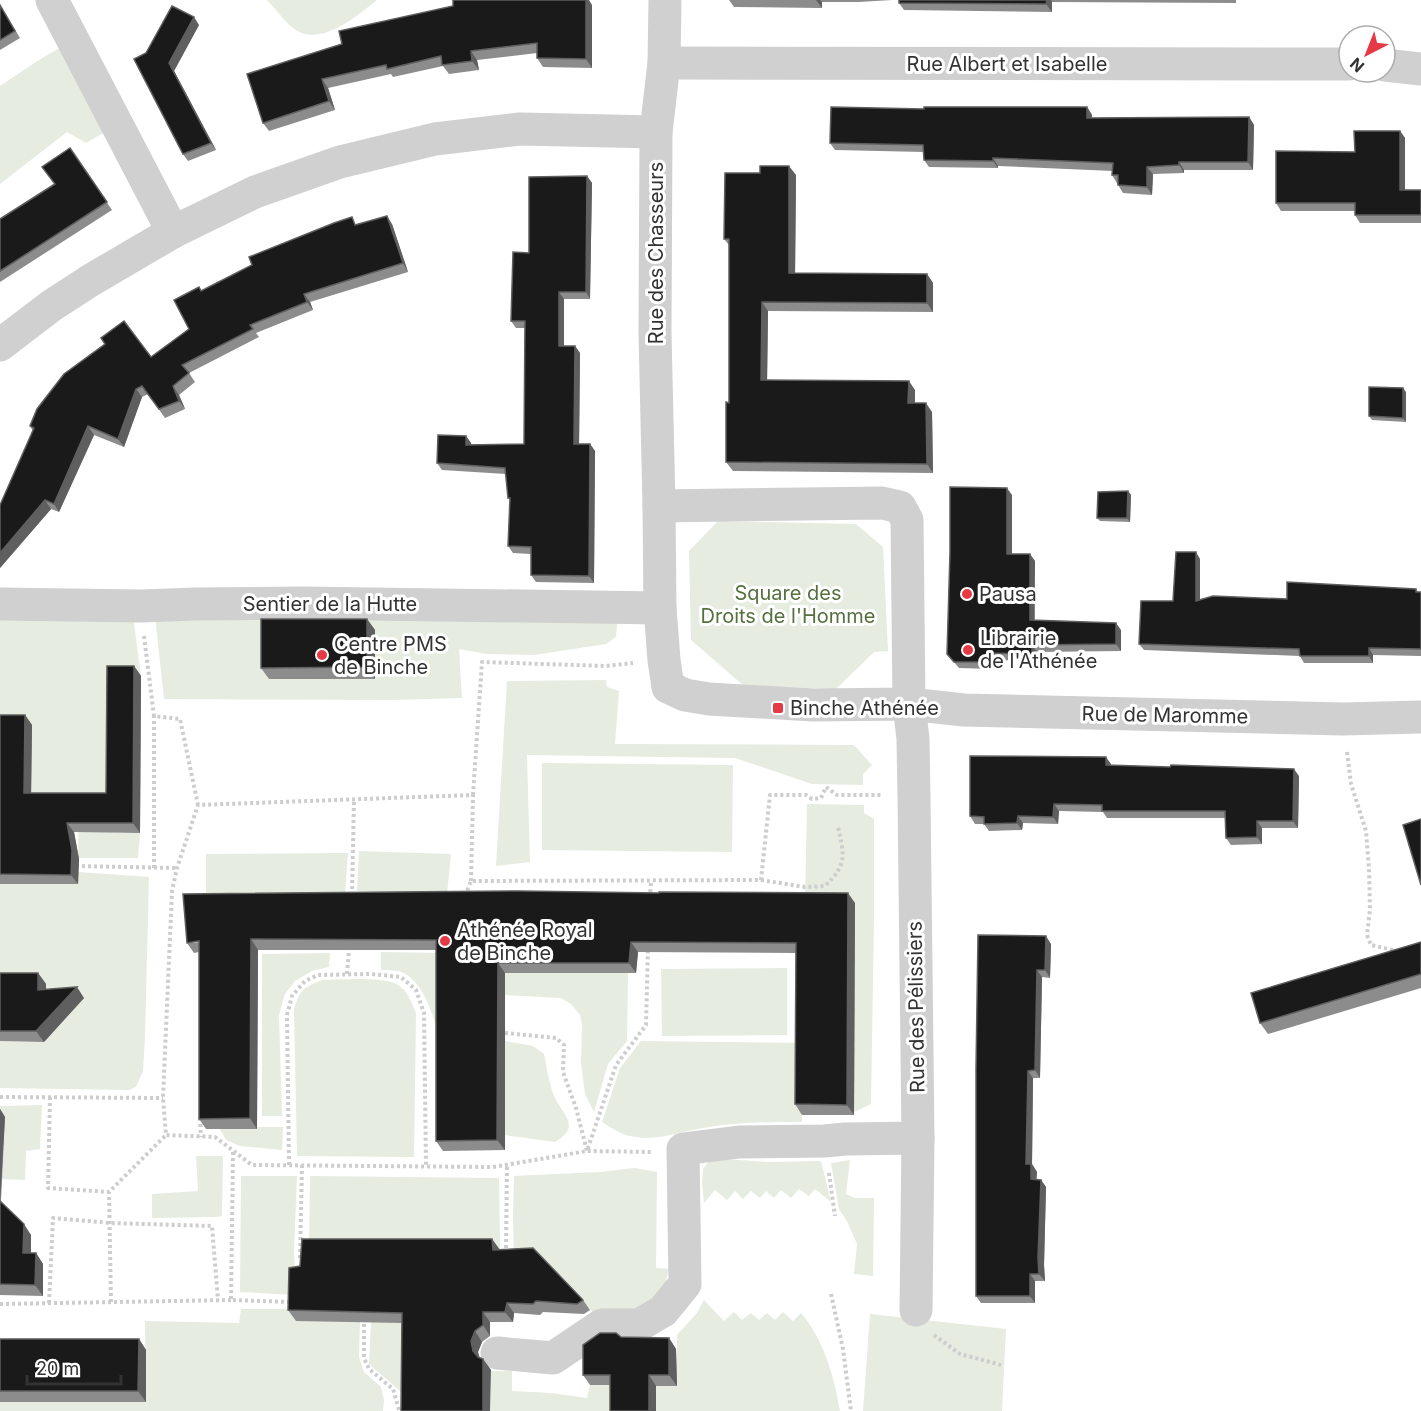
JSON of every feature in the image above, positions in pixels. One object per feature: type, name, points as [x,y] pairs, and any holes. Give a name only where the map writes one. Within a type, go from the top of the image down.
[{"type":"street","points":[[52,0],[173,232]]},
{"type":"street","name":"Rue des Chasseurs","points":[[664,660],[660,608],[655,333],[656,132],[664,63],[665,0]]},
{"type":"street","name":"Rue Albert et Isabelle","points":[[664,63],[1337,64]]},
{"type":"street","points":[[1397,66],[1421,69]]},
{"type":"street","points":[[0,345],[51,306],[173,232],[255,192],[340,162],[435,139],[520,129],[656,132]]},
{"type":"street","name":"Rue des Pélissiers","points":[[659,506],[882,503],[900,507],[907,520],[909,704],[913,739],[918,1138],[916,1310]]},
{"type":"street","name":"Sentier de la Hutte","points":[[0,604],[142,606],[303,603],[660,608]]},
{"type":"street","name":"Rue de Maromme","points":[[664,660],[668,687],[685,695],[709,699],[813,705],[909,704],[964,710],[1343,718],[1421,717]]},
{"type":"street","points":[[497,1353],[553,1358],[603,1324],[639,1325],[663,1311],[685,1284],[684,1149],[739,1142],[918,1138]]},
{"type":"path","points":[[142,606],[154,716],[153,868]]},
{"type":"path","points":[[463,902],[471,881],[473,795],[482,662],[606,666],[664,660]]},
{"type":"path","points":[[154,716],[180,719],[198,805],[177,868],[172,891],[163,1098],[166,1135]]},
{"type":"path","points":[[1343,718],[1351,784],[1366,831],[1370,909],[1367,935],[1371,945],[1398,951]]},
{"type":"path","points":[[761,880],[770,795],[806,795],[813,799],[821,798],[826,787],[837,795],[914,797]]},
{"type":"path","points":[[198,805],[473,795]]},
{"type":"path","points":[[351,903],[354,800]]},
{"type":"path","points":[[471,881],[761,880],[806,887],[825,886],[837,875],[844,855],[838,826]]},
{"type":"path","points":[[67,866],[177,868]]},
{"type":"path","points":[[650,903],[651,880]]},
{"type":"path","points":[[587,1151],[616,1065],[646,1025],[649,941]]},
{"type":"path","points":[[347,974],[349,950]]},
{"type":"path","points":[[289,1165],[287,1015],[292,996],[305,981],[318,975],[371,974],[401,977],[416,990],[424,1013],[426,1166]]},
{"type":"path","points":[[505,1033],[556,1038],[564,1045],[563,1072],[576,1108],[587,1151]]},
{"type":"path","points":[[0,1097],[163,1098]]},
{"type":"path","points":[[50,1097],[48,1188],[109,1192]]},
{"type":"path","points":[[200,1108],[201,1137]]},
{"type":"path","points":[[111,1302],[109,1192],[166,1135],[215,1137],[252,1165],[493,1167],[587,1151],[644,1153],[684,1149]]},
{"type":"path","points":[[824,1141],[835,1216]]},
{"type":"path","points":[[231,1299],[233,1151]]},
{"type":"path","points":[[506,1255],[507,1164]]},
{"type":"path","points":[[302,1166],[300,1259],[308,1269]]},
{"type":"path","points":[[49,1303],[52,1218],[110,1223],[212,1226],[218,1300]]},
{"type":"path","points":[[831,1294],[843,1349],[851,1411]]},
{"type":"path","points":[[0,1304],[231,1299],[296,1302]]},
{"type":"path","points":[[916,1310],[935,1338],[960,1354],[1001,1365]]},
{"type":"path","points":[[364,1313],[364,1358],[369,1369],[393,1389],[399,1410]]},
{"type":"green space","points":[[267,0],[377,0],[337,28],[314,35],[293,28]]},
{"type":"green space","points":[[73,40],[117,125],[86,143],[67,132],[0,184],[0,86]]},
{"type":"green space","name":"Square des Droits de l'Homme","points":[[718,521],[856,524],[883,547],[888,651],[874,652],[836,689],[744,686],[691,640],[689,551]]},
{"type":"green space","points":[[618,614],[616,637],[606,644],[534,655],[487,654],[459,649],[462,698],[391,700],[164,699],[155,616]]},
{"type":"green space","points":[[0,615],[133,616],[141,676],[115,676],[113,833],[140,833],[138,858],[78,858],[79,803],[2,802],[31,782],[32,725],[0,724]]},
{"type":"green space","points":[[606,680],[607,687],[619,691],[615,744],[854,745],[872,765],[863,774],[863,785],[812,784],[735,758],[527,755],[530,862],[496,866],[507,681]]},
{"type":"green space","points":[[542,763],[733,765],[732,852],[542,850]]},
{"type":"green space","points":[[807,804],[864,805],[864,813],[874,819],[871,1104],[854,1112],[855,904],[805,903]]},
{"type":"green space","points":[[359,851],[451,854],[447,894],[357,891]]},
{"type":"green space","points":[[348,853],[345,894],[206,895],[206,854]]},
{"type":"green space","points":[[78,872],[149,877],[143,1071],[136,1087],[129,1090],[0,1088],[0,1041],[45,1042],[45,1029],[57,1028],[73,1010],[0,984],[0,884],[78,884]]},
{"type":"green space","points":[[505,951],[628,973],[627,1041],[608,1064],[594,1112],[585,1094],[581,1063],[582,1024],[580,1015],[571,1004],[561,998],[505,995]]},
{"type":"green space","points":[[381,952],[441,953],[441,1042],[424,994],[404,973],[381,970]]},
{"type":"green space","points":[[330,953],[329,967],[312,971],[295,981],[285,994],[279,1015],[282,1116],[262,1116],[262,954]]},
{"type":"green space","points":[[787,968],[787,1035],[662,1036],[661,969]]},
{"type":"green space","points":[[322,980],[382,980],[398,985],[409,997],[416,1013],[414,1157],[297,1156],[294,1009],[303,990]]},
{"type":"green space","points":[[505,1041],[533,1046],[544,1054],[552,1091],[569,1126],[568,1131],[555,1142],[505,1135]]},
{"type":"green space","points":[[641,1041],[803,1043],[802,1122],[732,1124],[654,1138],[631,1136],[618,1132],[602,1122],[620,1068]]},
{"type":"green space","points":[[42,1105],[40,1149],[26,1151],[25,1180],[2,1179],[5,1117],[0,1115],[0,1106]]},
{"type":"green space","points":[[257,1127],[283,1127],[282,1150],[240,1146],[226,1140],[220,1129],[257,1129]]},
{"type":"green space","points":[[196,1156],[223,1156],[222,1216],[152,1218],[152,1194],[198,1191]]},
{"type":"green space","points":[[724,1159],[768,1162],[821,1161],[831,1202],[815,1189],[809,1196],[799,1189],[791,1198],[781,1190],[774,1198],[766,1191],[760,1198],[751,1191],[743,1199],[735,1191],[727,1200],[715,1190],[704,1203],[703,1169],[709,1161]]},
{"type":"green space","points":[[850,1160],[846,1194],[854,1198],[874,1198],[873,1276],[854,1274],[857,1244],[839,1209],[831,1163]]},
{"type":"green space","points":[[634,1168],[657,1172],[656,1268],[669,1269],[665,1285],[644,1310],[596,1315],[571,1291],[514,1260],[514,1176]]},
{"type":"green space","points":[[241,1176],[297,1176],[294,1251],[296,1295],[240,1292]]},
{"type":"green space","points":[[310,1176],[499,1178],[500,1250],[309,1249]]},
{"type":"green space","points":[[704,1300],[724,1321],[734,1312],[742,1320],[751,1313],[759,1320],[767,1313],[775,1320],[783,1312],[793,1321],[801,1313],[816,1335],[827,1359],[840,1411],[656,1411],[656,1386],[677,1385],[677,1335],[697,1313]]},
{"type":"green space","points":[[241,1309],[296,1309],[296,1320],[360,1322],[359,1357],[364,1372],[381,1387],[384,1400],[383,1411],[0,1411],[0,1402],[146,1402],[145,1321],[239,1323]]},
{"type":"green space","points":[[870,1314],[1006,1329],[1002,1411],[863,1411]]},
{"type":"green space","points":[[371,1322],[410,1322],[409,1399],[369,1364]]},
{"type":"green space","points":[[491,1371],[512,1371],[512,1391],[587,1398],[590,1385],[617,1385],[617,1411],[490,1411]]},
{"type":"building","points":[[453,0],[586,0],[586,59],[537,58],[537,43],[471,51],[472,61],[442,65],[441,56],[387,69],[386,65],[322,79],[329,101],[263,123],[247,74],[342,44],[339,31],[453,6]]},
{"type":"building","points":[[899,0],[1047,0],[1046,4],[899,3]]},
{"type":"building","points":[[0,5],[15,31],[0,40]]},
{"type":"building","points":[[172,6],[194,17],[169,63],[211,143],[183,154],[134,59],[146,53]]},
{"type":"building","points":[[831,107],[924,109],[924,107],[1087,107],[1087,118],[1249,117],[1248,162],[1179,162],[1179,165],[1147,167],[1147,187],[1118,185],[1118,175],[1112,175],[1113,163],[993,158],[993,161],[924,160],[923,145],[830,143]]},
{"type":"building","points":[[1354,131],[1400,131],[1400,190],[1421,190],[1421,215],[1355,215],[1355,203],[1276,203],[1276,151],[1355,152]]},
{"type":"building","points":[[70,148],[107,202],[0,271],[0,219],[55,184],[42,167]]},
{"type":"building","points":[[760,166],[789,166],[789,273],[927,274],[927,303],[762,302],[761,380],[909,381],[908,403],[926,403],[927,464],[726,462],[726,402],[729,403],[729,239],[724,239],[725,173],[760,173]]},
{"type":"building","points":[[587,176],[586,292],[559,292],[559,346],[575,346],[574,444],[590,444],[589,576],[531,575],[531,547],[508,546],[510,498],[508,498],[505,468],[437,463],[438,435],[466,436],[466,445],[524,444],[525,321],[511,321],[513,252],[529,253],[529,177]]},
{"type":"building","points":[[387,216],[403,263],[304,294],[307,302],[250,325],[253,329],[182,365],[189,373],[173,386],[179,401],[159,409],[142,386],[136,389],[118,439],[88,426],[54,504],[45,500],[0,553],[0,505],[34,428],[30,426],[37,409],[64,374],[105,344],[101,338],[124,321],[151,357],[189,329],[174,300],[199,287],[201,291],[252,265],[249,257],[334,223],[352,217],[355,225]]},
{"type":"building","points":[[1369,387],[1403,388],[1403,418],[1369,416]]},
{"type":"building","points":[[950,487],[1007,488],[1007,554],[1030,554],[1030,620],[1116,623],[1116,644],[1032,645],[1032,654],[987,653],[987,662],[954,662],[947,654]]},
{"type":"building","points":[[1128,491],[1127,518],[1097,518],[1098,492]]},
{"type":"building","points":[[1176,552],[1196,552],[1196,601],[1213,596],[1287,599],[1287,582],[1416,589],[1416,592],[1421,592],[1421,649],[1369,648],[1369,656],[1300,656],[1299,649],[1139,644],[1141,601],[1173,601]]},
{"type":"building","name":"Centre PMS de Binche","points":[[261,619],[367,619],[367,667],[261,668]]},
{"type":"building","points":[[107,666],[134,666],[133,823],[67,823],[72,850],[71,875],[0,874],[0,715],[25,715],[24,793],[106,793]]},
{"type":"building","points":[[970,756],[1106,757],[1106,765],[1294,769],[1293,821],[1257,821],[1257,837],[1226,838],[1225,811],[1102,811],[1102,805],[1054,804],[1053,817],[1018,816],[1017,823],[984,824],[984,817],[970,816]]},
{"type":"building","points":[[1421,819],[1421,885],[1403,825]]},
{"type":"building","points":[[521,891],[848,893],[847,1105],[795,1104],[796,943],[631,942],[629,963],[498,963],[497,1140],[436,1141],[436,940],[251,939],[250,1118],[199,1119],[199,941],[187,943],[183,894]]},
{"type":"building","points":[[978,935],[1046,936],[1045,970],[1037,970],[1035,1070],[1028,1071],[1026,1164],[1031,1164],[1031,1179],[1041,1180],[1039,1274],[1030,1274],[1030,1296],[976,1296]]},
{"type":"building","points":[[1421,942],[1421,974],[1260,1023],[1251,993]]},
{"type":"building","points":[[0,973],[38,973],[38,990],[77,987],[36,1031],[0,1031]]},
{"type":"building","points":[[0,1201],[24,1224],[23,1253],[36,1253],[35,1285],[0,1284]]},
{"type":"building","points":[[302,1239],[492,1239],[493,1250],[533,1248],[583,1300],[577,1304],[536,1301],[533,1304],[507,1303],[505,1312],[483,1312],[483,1325],[475,1331],[471,1341],[473,1351],[483,1359],[483,1411],[401,1411],[402,1313],[288,1310],[289,1268],[300,1266]]},
{"type":"building","points":[[600,1333],[616,1333],[621,1337],[669,1338],[669,1375],[649,1375],[649,1411],[610,1411],[610,1375],[583,1375],[583,1345]]},
{"type":"building","points":[[0,1339],[139,1339],[138,1391],[0,1391]]},
{"type":"place","name":"Pausa","points":[[967,594]]},
{"type":"place","name":"Librairie de l'Athénée","points":[[968,650]]},
{"type":"place","name":"Centre PMS de Binche","points":[[322,655]]},
{"type":"place","name":"Binche Athénée","points":[[778,708]]},
{"type":"place","name":"Athénée Royal de Binche","points":[[445,941]]}]
